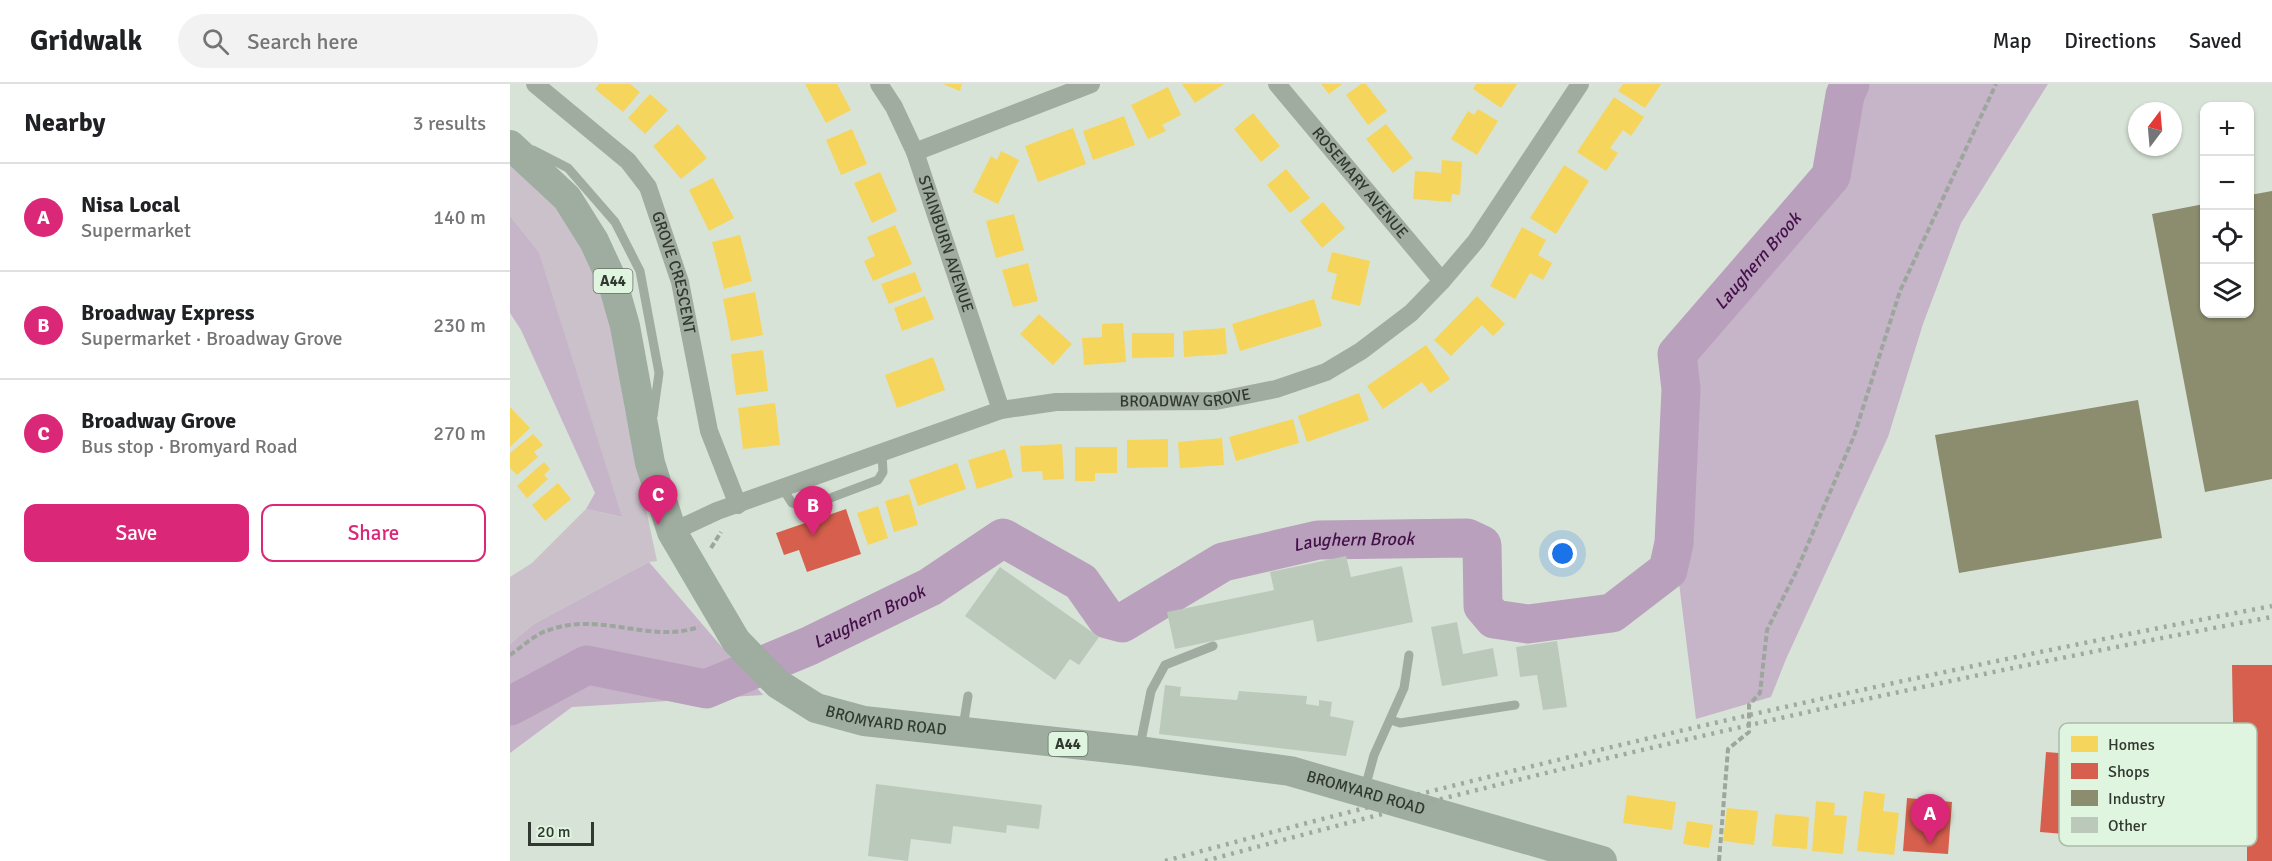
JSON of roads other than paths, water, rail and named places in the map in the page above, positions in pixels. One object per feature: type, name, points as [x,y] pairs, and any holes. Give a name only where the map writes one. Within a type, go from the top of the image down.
[{"type":"main road","name":"BROMYARD ROAD","points":[[510,145],[567,198],[594,241],[612,280],[625,326],[648,451],[672,532],[729,630],[778,684],[816,708],[864,721],[1138,751],[1290,771],[1602,861]]},
{"type":"street","name":"GROVE CRESCENT","points":[[535,84],[628,161],[648,188],[680,282],[709,431],[738,505]]},
{"type":"street","name":"STAINBURN AVENUE","points":[[879,84],[894,107],[915,152],[1001,410]]},
{"type":"street","points":[[915,152],[1091,84]]},
{"type":"street","name":"ROSEMARY AVENUE","points":[[1277,84],[1442,281]]},
{"type":"street","name":"BROADWAY GROVE","points":[[672,532],[717,511],[1001,410],[1056,402],[1216,401],[1276,389],[1326,372],[1361,351],[1411,313],[1442,281],[1476,241],[1580,84]]},
{"type":"lane","points":[[510,137],[568,168],[615,222],[640,271],[659,373],[648,451]]},
{"type":"lane","points":[[1138,751],[1151,691],[1165,666],[1213,646]]},
{"type":"lane","points":[[1365,791],[1374,755],[1404,688],[1409,655]]},
{"type":"lane","points":[[963,733],[968,696]]},
{"type":"lane","points":[[1390,720],[1400,723],[1515,705]]},
{"type":"waterway","name":"Laughern Brook","points":[[510,706],[587,665],[706,689],[809,646],[930,587],[1003,538],[1081,582],[1107,619],[1122,623],[1223,562],[1318,540],[1467,538],[1482,545],[1483,606],[1494,619],[1528,624],[1612,613],[1668,570],[1674,543],[1681,389],[1677,354],[1831,176],[1845,95],[1850,84]]},
{"type":"railway","points":[[1165,861],[1440,789],[1716,723],[1994,662],[2272,606]]},
{"type":"railway","points":[[1205,861],[1470,792],[1736,728],[2004,670],[2272,617]]},
{"type":"place","name":"Broadway Grove","points":[[658,525]]},
{"type":"place","name":"Broadway Express","points":[[813,536]]},
{"type":"place","name":"Nisa Local","points":[[1930,844]]}]
